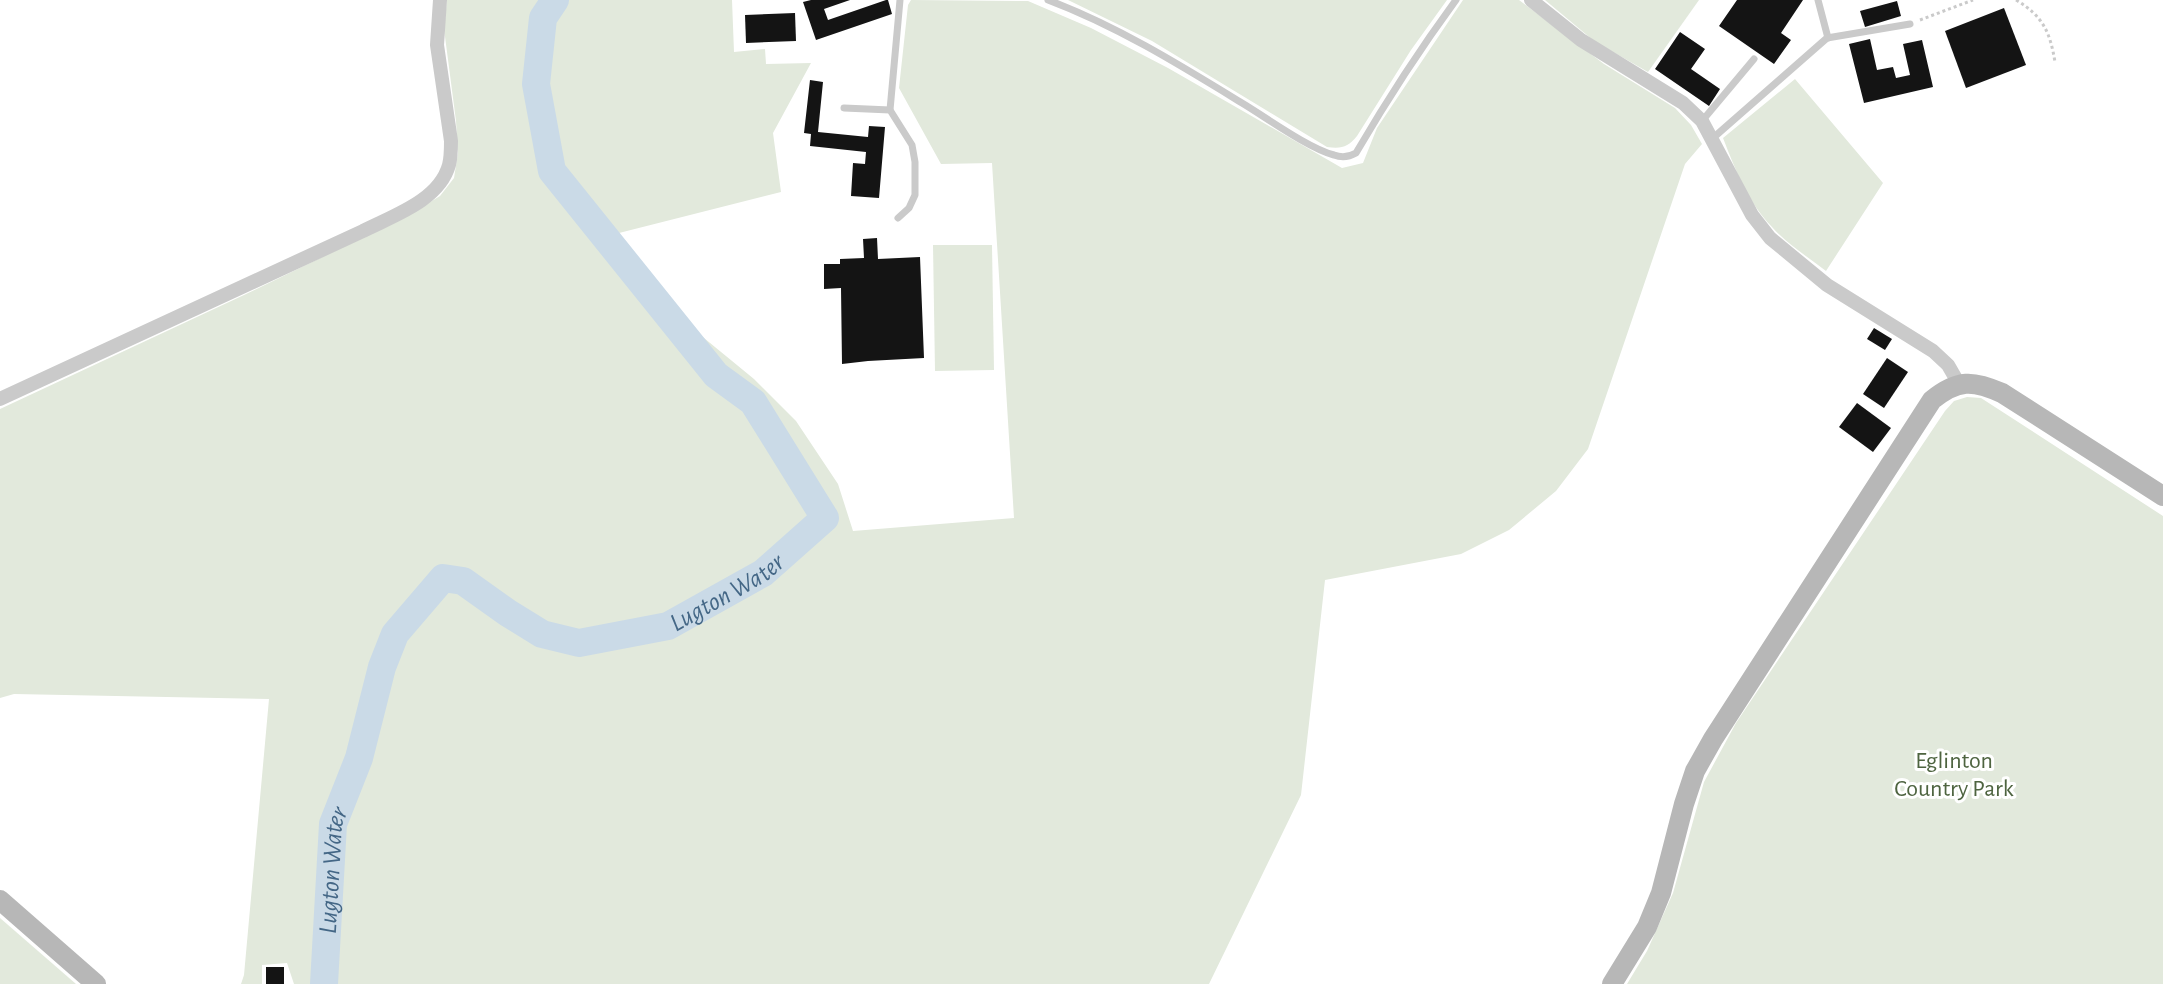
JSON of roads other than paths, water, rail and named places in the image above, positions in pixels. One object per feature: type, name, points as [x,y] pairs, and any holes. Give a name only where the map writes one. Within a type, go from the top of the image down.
[{"type":"main road","points":[[1612,984],[1647,927],[1658,901],[1695,771],[1713,739],[1932,400],[1959,384],[1971,382],[1983,384],[2002,393],[2163,496]]},
{"type":"main road","points":[[0,900],[96,984]]},
{"type":"street","points":[[0,399],[363,231],[431,193],[445,175],[451,141],[437,45],[440,0]]},
{"type":"street","points":[[1531,0],[1581,40],[1683,103],[1702,121],[1713,138],[1752,214],[1770,238],[1827,285],[1933,351],[1948,365],[1959,384]]},
{"type":"lane","points":[[898,218],[909,208],[915,195],[915,162],[912,145],[890,110],[900,0]]},
{"type":"lane","points":[[1048,0],[1126,35],[1189,70],[1306,142],[1333,155],[1349,157],[1356,153],[1384,104],[1456,0]]},
{"type":"lane","points":[[1818,0],[1828,38]]},
{"type":"lane","points":[[1713,138],[1828,38],[1910,24]]},
{"type":"lane","points":[[1702,121],[1754,59]]},
{"type":"lane","points":[[844,108],[890,110]]},
{"type":"waterway","name":"Lugton Water","points":[[324,984],[333,824],[359,758],[382,667],[395,634],[443,578],[463,581],[542,634],[579,643],[668,626],[763,573],[825,518],[753,402],[716,375],[552,171],[536,84],[543,18],[555,0]]},
{"type":"park label","name":"Eglinton Country Park","points":[[1954,774]]}]
